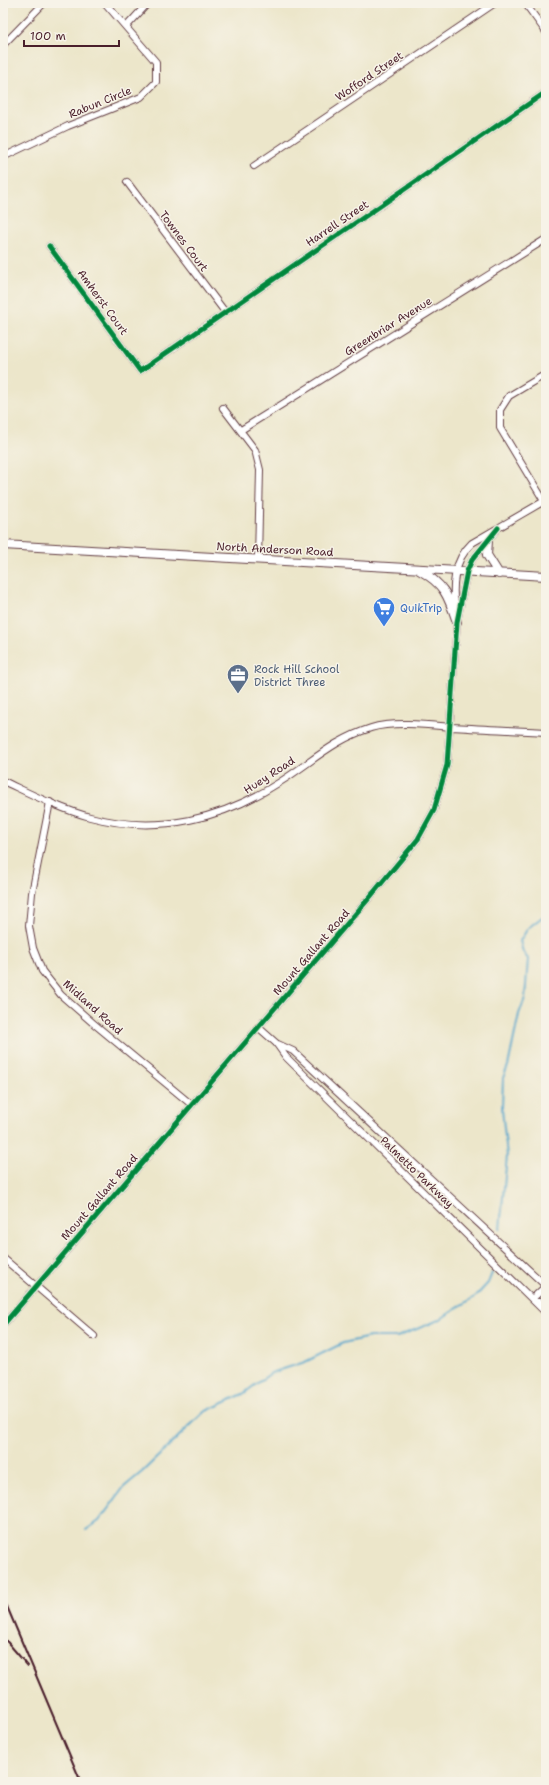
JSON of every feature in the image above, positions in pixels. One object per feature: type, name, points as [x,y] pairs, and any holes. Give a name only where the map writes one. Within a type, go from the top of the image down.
[{"type":"main road","points":[[488,541],[487,555],[499,574]]},
{"type":"main road","name":"North Anderson Road","points":[[3,545],[546,576]]},
{"type":"main road","points":[[417,569],[430,576],[445,590],[457,622]]},
{"type":"street","points":[[3,45],[44,3]]},
{"type":"street","name":"Rabun Circle","points":[[3,157],[68,126],[141,97],[156,82],[156,62],[105,3]]},
{"type":"street","points":[[126,27],[148,3]]},
{"type":"street","name":"Wofford Street","points":[[254,166],[495,3]]},
{"type":"street","points":[[526,3],[546,32]]},
{"type":"street","name":"Harrell Street","points":[[140,371],[546,92]]},
{"type":"street","name":"Townes Court","points":[[128,182],[225,312]]},
{"type":"street","name":"Greenbriar Avenue","points":[[241,430],[546,239]]},
{"type":"street","name":"Amherst Court","points":[[49,246],[140,371]]},
{"type":"street","points":[[545,501],[500,428],[500,410],[509,396],[546,374]]},
{"type":"street","points":[[223,408],[255,450],[260,470],[258,559]]},
{"type":"street","name":"Mount Gallant Road","points":[[457,622],[453,596],[455,571],[459,559],[466,548],[545,501]]},
{"type":"street","name":"Mount Gallant Road","points":[[3,1325],[370,898],[418,839],[434,810],[446,769],[457,622],[467,571],[472,560],[498,528]]},
{"type":"street","name":"Huey Road","points":[[3,781],[50,802],[90,817],[127,823],[168,823],[199,819],[240,806],[281,782],[341,739],[372,728],[430,724],[450,727],[546,732]]},
{"type":"street","name":"Midland Road","points":[[50,802],[32,893],[29,926],[33,948],[42,971],[61,994],[93,1023],[192,1105]]},
{"type":"street","name":"Palmetto Parkway","points":[[258,1027],[276,1043],[286,1058],[546,1312]]},
{"type":"street","name":"Palmetto Parkway","points":[[276,1043],[293,1051],[546,1286]]},
{"type":"street","points":[[3,1258],[94,1336]]},
{"type":"street","points":[[546,1286],[532,1299],[546,1304]]},
{"type":"waterway","points":[[500,1229],[507,1156],[502,1109],[503,1078],[508,1066],[519,1014],[525,998],[528,959],[523,952],[520,941],[528,928],[546,914]]},
{"type":"waterway","points":[[86,1530],[99,1521],[124,1487],[142,1472],[204,1412],[243,1394],[271,1373],[305,1362],[343,1343],[370,1337],[397,1337],[439,1320],[476,1296],[488,1283],[492,1273]]},
{"type":"railway","points":[[3,1597],[81,1782]]},
{"type":"railway","points":[[3,1637],[28,1666]]},
{"type":"cycle path","points":[[49,246],[140,371],[546,92]]},
{"type":"cycle path","points":[[3,1325],[418,839],[434,810],[447,765],[457,622],[467,571],[472,560],[498,528]]},
{"type":"place","name":"QuikTrip","points":[[384,628]]},
{"type":"place","name":"Rock Hill School District Three","points":[[238,694]]}]
